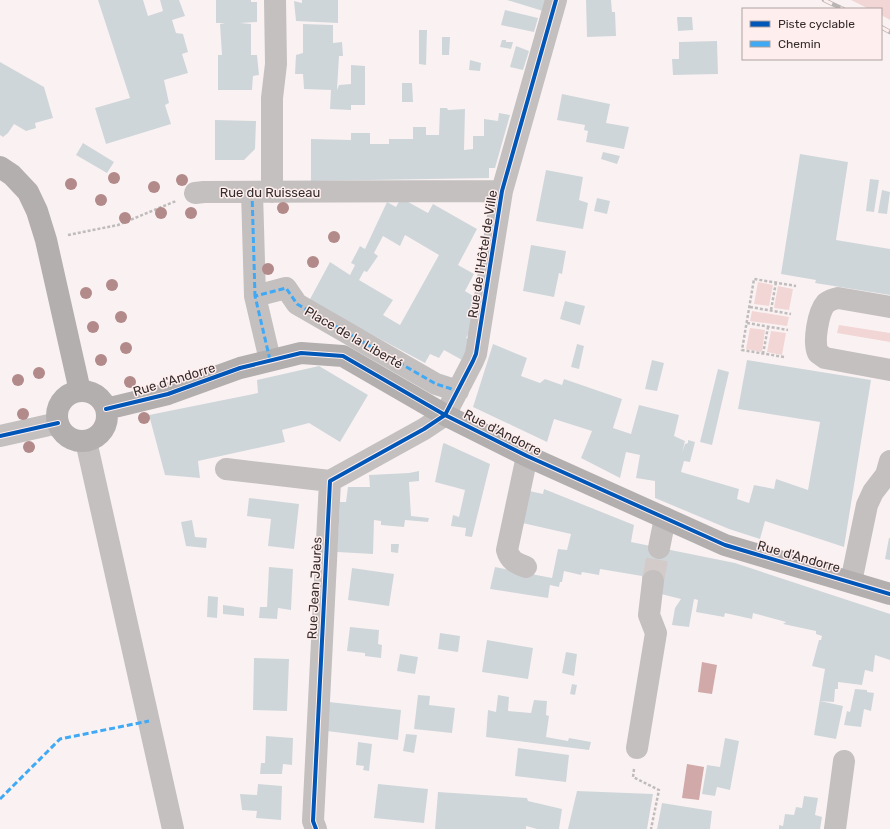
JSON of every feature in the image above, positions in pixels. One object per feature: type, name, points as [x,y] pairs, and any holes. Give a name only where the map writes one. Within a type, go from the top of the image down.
[{"type":"main road","points":[[0,167],[12,175],[28,192],[37,211],[46,240],[80,391]]},
{"type":"main road","name":"Rue d'Andorre","points":[[106,409],[168,394],[240,368],[301,352],[342,356],[445,414],[527,456],[725,545],[890,594]]},
{"type":"main road","points":[[87,391],[99,397],[106,409],[106,423],[103,430],[99,435],[86,441],[72,439],[61,430],[58,423],[57,416],[61,402],[66,396],[73,392],[87,391]]},
{"type":"street","points":[[270,360],[255,296],[262,192],[276,64],[275,0]]},
{"type":"street","name":"Rue de l'Hôtel de Ville","points":[[445,414],[476,354],[502,191],[556,0]]},
{"type":"street","name":"Rue du Ruisseau","points":[[195,193],[502,191]]},
{"type":"street","name":"Place de la Liberté","points":[[255,296],[286,288],[297,304],[436,384],[458,391]]},
{"type":"street","points":[[890,307],[838,298],[831,299],[827,302],[820,314],[815,344],[818,353],[825,358],[890,370]]},
{"type":"street","points":[[226,470],[330,481],[424,429],[445,414]]},
{"type":"street","points":[[0,436],[58,423]]},
{"type":"street","points":[[86,441],[173,829]]},
{"type":"street","points":[[526,567],[516,563],[510,558],[507,550],[527,456]]},
{"type":"street","points":[[851,582],[867,505],[873,492],[886,475],[890,461]]},
{"type":"street","name":"Rue Jean Jaurès","points":[[316,829],[313,821],[330,481]]},
{"type":"street","points":[[660,548],[665,518]]},
{"type":"street","points":[[637,748],[656,633],[649,615],[653,581]]},
{"type":"street","points":[[835,829],[844,761]]},
{"type":"path","points":[[46,240],[118,224],[195,193]]},
{"type":"path","points":[[784,358],[742,350],[754,279],[796,286]]},
{"type":"path","points":[[771,310],[776,282]]},
{"type":"path","points":[[750,307],[791,314]]},
{"type":"path","points":[[747,323],[788,330]]},
{"type":"path","points":[[763,354],[768,327]]},
{"type":"path","points":[[637,748],[633,777],[658,790],[651,829]]},
{"type":"shaded area","points":[[851,0],[890,0],[890,20],[882,16],[882,8],[867,8]]},
{"type":"shaded area","points":[[758,282],[773,285],[769,306],[754,304]]},
{"type":"shaded area","points":[[778,286],[793,289],[789,310],[774,308]]},
{"type":"shaded area","points":[[752,311],[789,317],[787,326],[750,321]]},
{"type":"shaded area","points":[[839,325],[890,333],[890,342],[837,333]]},
{"type":"shaded area","points":[[750,328],[765,330],[762,352],[746,349]]},
{"type":"shaded area","points":[[771,331],[786,333],[782,355],[767,352]]},
{"type":"shaded area","points":[[702,662],[717,665],[712,694],[698,692]]},
{"type":"shaded area","points":[[687,764],[704,767],[699,800],[682,798]]},
{"type":"building","points":[[98,0],[143,0],[148,16],[163,11],[160,0],[179,0],[185,16],[172,20],[176,33],[183,34],[188,52],[182,54],[188,73],[164,80],[169,103],[165,105],[171,124],[106,144],[95,108],[130,98]]},
{"type":"building","points":[[216,0],[251,0],[251,2],[257,2],[257,22],[240,23],[251,24],[251,55],[257,55],[259,75],[253,76],[252,90],[218,90],[218,55],[222,55],[220,24],[225,23],[216,23]]},
{"type":"building","points":[[302,0],[338,0],[338,23],[296,21],[294,1],[302,3]]},
{"type":"building","points":[[507,0],[546,0],[543,11]]},
{"type":"building","points":[[586,0],[611,0],[612,12],[615,12],[616,36],[587,37]]},
{"type":"building","points":[[505,10],[538,18],[534,32],[501,25]]},
{"type":"building","points":[[677,17],[692,17],[693,30],[678,31]]},
{"type":"building","points":[[303,24],[333,25],[333,43],[342,42],[343,56],[339,56],[337,90],[339,85],[351,84],[351,65],[365,66],[365,105],[351,105],[351,110],[330,109],[331,90],[304,89],[303,74],[295,74],[296,55],[303,53]]},
{"type":"building","points":[[419,30],[427,30],[426,65],[419,64]]},
{"type":"building","points":[[442,37],[450,37],[449,55],[442,55]]},
{"type":"building","points":[[502,40],[506,40],[506,42],[513,42],[511,49],[500,47]]},
{"type":"building","points":[[717,41],[718,74],[673,75],[672,59],[679,59],[679,42]]},
{"type":"building","points":[[516,46],[529,51],[523,70],[510,67]]},
{"type":"building","points":[[470,60],[481,63],[480,71],[469,70]]},
{"type":"building","points":[[0,62],[44,87],[53,118],[35,123],[36,128],[26,131],[14,124],[8,133],[3,137],[0,135]]},
{"type":"building","points":[[402,83],[412,83],[413,102],[402,102]]},
{"type":"building","points":[[562,94],[610,104],[606,123],[629,127],[624,149],[586,142],[588,131],[584,130],[585,125],[557,120]]},
{"type":"building","points":[[440,108],[447,108],[448,110],[465,109],[464,150],[473,149],[473,136],[484,136],[484,119],[498,121],[499,113],[510,115],[495,168],[489,168],[489,178],[311,181],[311,139],[351,140],[351,133],[370,133],[370,144],[389,144],[389,139],[413,139],[413,127],[426,127],[426,135],[439,135]]},
{"type":"building","points":[[215,120],[256,121],[255,149],[244,160],[215,160]]},
{"type":"building","points":[[83,143],[114,162],[107,173],[76,155]]},
{"type":"building","points":[[603,152],[620,156],[617,164],[601,159]]},
{"type":"building","points":[[800,154],[848,162],[836,240],[890,249],[890,295],[815,283],[816,280],[781,274]]},
{"type":"building","points":[[546,170],[583,177],[579,200],[588,203],[583,229],[536,221]]},
{"type":"building","points":[[870,179],[879,180],[874,212],[866,211]]},
{"type":"building","points":[[882,190],[890,192],[887,214],[878,213]]},
{"type":"building","points":[[401,198],[428,213],[433,204],[477,229],[458,265],[474,274],[465,291],[478,299],[468,316],[476,321],[466,338],[472,341],[462,360],[444,350],[439,358],[430,354],[425,363],[309,301],[330,262],[350,275],[355,265],[351,263],[360,246],[365,249],[387,202],[396,207]],"holes":[[[405,235],[439,255],[400,325],[383,315],[393,300],[359,280],[364,271],[367,272],[378,256],[374,253],[383,236],[400,246]]]},
{"type":"building","points":[[597,198],[610,201],[607,214],[594,211]]},
{"type":"building","points":[[531,245],[566,251],[562,274],[559,273],[554,297],[523,291]]},
{"type":"building","points":[[565,301],[585,306],[580,325],[560,319]]},
{"type":"building","points":[[493,344],[527,358],[521,376],[540,383],[545,379],[562,385],[564,379],[622,399],[613,428],[631,434],[639,405],[679,415],[674,436],[685,441],[682,453],[685,444],[688,443],[688,440],[695,442],[690,462],[684,461],[681,472],[739,489],[737,499],[749,503],[754,485],[774,489],[776,479],[808,490],[820,422],[738,409],[747,360],[871,380],[844,547],[765,521],[760,539],[729,529],[655,498],[655,481],[636,478],[640,455],[626,452],[620,478],[581,458],[592,431],[554,419],[547,442],[473,407]]},
{"type":"building","points":[[577,344],[584,346],[579,369],[571,367]]},
{"type":"building","points":[[652,360],[664,363],[657,391],[645,389]]},
{"type":"building","points":[[319,366],[368,395],[340,442],[309,423],[282,430],[285,442],[198,461],[200,478],[165,475],[149,415],[258,393],[257,380]]},
{"type":"building","points":[[718,369],[729,372],[712,445],[700,442]]},
{"type":"building","points":[[444,443],[490,464],[472,537],[465,536],[466,528],[451,526],[453,515],[459,517],[465,490],[435,482]]},
{"type":"building","points":[[419,471],[419,481],[409,482],[411,516],[429,518],[428,522],[405,520],[404,527],[381,525],[381,521],[374,520],[373,554],[337,552],[340,502],[346,502],[348,487],[370,487],[369,475]]},
{"type":"building","points":[[544,489],[634,525],[631,542],[735,563],[890,614],[890,660],[875,655],[873,672],[865,670],[862,685],[838,682],[838,689],[835,689],[834,702],[820,701],[843,706],[836,739],[814,735],[825,669],[812,666],[819,640],[821,640],[822,636],[816,634],[816,631],[783,624],[786,622],[753,613],[752,619],[725,613],[724,617],[696,612],[698,600],[694,599],[689,627],[672,625],[675,608],[681,599],[657,593],[659,583],[642,579],[642,576],[600,569],[599,575],[582,572],[581,575],[564,571],[562,582],[560,582],[559,587],[550,585],[548,598],[490,589],[495,567],[552,578],[558,549],[567,550],[571,534],[518,522],[525,490],[543,494]]},
{"type":"building","points":[[249,498],[299,504],[294,549],[268,546],[271,519],[247,516]]},
{"type":"building","points":[[192,520],[195,537],[207,538],[206,548],[186,546],[181,522]]},
{"type":"building","points":[[890,538],[890,560],[885,559]]},
{"type":"building","points":[[391,544],[399,544],[398,553],[391,552]]},
{"type":"building","points":[[269,567],[293,569],[291,610],[278,608],[277,619],[259,618],[260,607],[267,607]]},
{"type":"building","points":[[352,568],[394,574],[389,606],[348,600]]},
{"type":"building","points":[[208,596],[218,597],[217,618],[207,617]]},
{"type":"building","points":[[223,605],[244,608],[244,616],[223,614]]},
{"type":"building","points":[[350,627],[379,630],[378,644],[382,645],[381,658],[365,656],[365,653],[347,651]]},
{"type":"building","points":[[440,633],[460,636],[458,652],[438,649]]},
{"type":"building","points":[[487,640],[533,648],[528,679],[482,672]]},
{"type":"building","points":[[566,652],[577,654],[574,676],[562,673]]},
{"type":"building","points":[[400,654],[418,657],[415,674],[397,671]]},
{"type":"building","points":[[254,658],[289,659],[287,711],[253,710]]},
{"type":"building","points":[[572,684],[577,685],[575,695],[570,694]]},
{"type":"building","points":[[855,689],[867,690],[867,692],[874,693],[871,711],[864,709],[861,727],[844,725],[847,711],[850,712]]},
{"type":"building","points":[[418,695],[430,696],[429,705],[455,708],[452,733],[414,729]]},
{"type":"building","points":[[498,695],[509,697],[508,711],[531,713],[534,700],[547,701],[546,715],[549,716],[546,737],[568,741],[569,738],[591,742],[589,750],[486,737],[488,710],[496,712]]},
{"type":"building","points":[[329,702],[401,710],[398,740],[327,731]]},
{"type":"building","points":[[406,734],[417,735],[414,753],[403,751]]},
{"type":"building","points":[[266,736],[293,738],[292,765],[283,764],[282,774],[260,774],[261,763],[265,763]]},
{"type":"building","points":[[725,738],[739,741],[730,790],[717,787],[715,796],[702,794],[707,765],[720,767]]},
{"type":"building","points":[[358,742],[372,744],[369,771],[363,770],[364,766],[356,765]]},
{"type":"building","points":[[518,748],[569,755],[566,782],[515,776]]},
{"type":"building","points":[[258,784],[282,786],[281,820],[256,818],[257,811],[242,810],[240,794],[257,795]]},
{"type":"building","points":[[378,784],[428,789],[424,823],[374,818]]},
{"type":"building","points":[[577,791],[653,794],[647,829],[568,829]]},
{"type":"building","points":[[438,792],[527,798],[528,801],[562,809],[559,829],[537,829],[526,826],[526,829],[435,829]]},
{"type":"building","points":[[804,796],[818,798],[815,815],[822,817],[820,829],[779,829],[779,825],[783,826],[785,814],[794,815],[796,807],[802,808]]},
{"type":"building","points":[[662,803],[712,811],[710,829],[657,829]]},
{"type":"tunnel","points":[[653,581],[659,548]]},
{"type":"railway","points":[[824,0],[841,8]]},
{"type":"railway","points":[[882,28],[890,32]]},
{"type":"marked path","points":[[252,192],[255,296]]},
{"type":"marked path","points":[[270,360],[255,296],[286,288],[297,304],[436,384],[458,391]]},
{"type":"marked path","points":[[0,799],[60,739],[149,721]]},
{"type":"cycle path","points":[[316,829],[313,821],[330,481],[424,429],[445,415],[473,361],[476,354],[502,191],[556,0]]},
{"type":"cycle path","points":[[106,409],[168,394],[240,368],[301,353],[343,356],[445,415],[527,456],[725,545],[890,594]]},
{"type":"cycle path","points":[[0,436],[58,423]]}]
